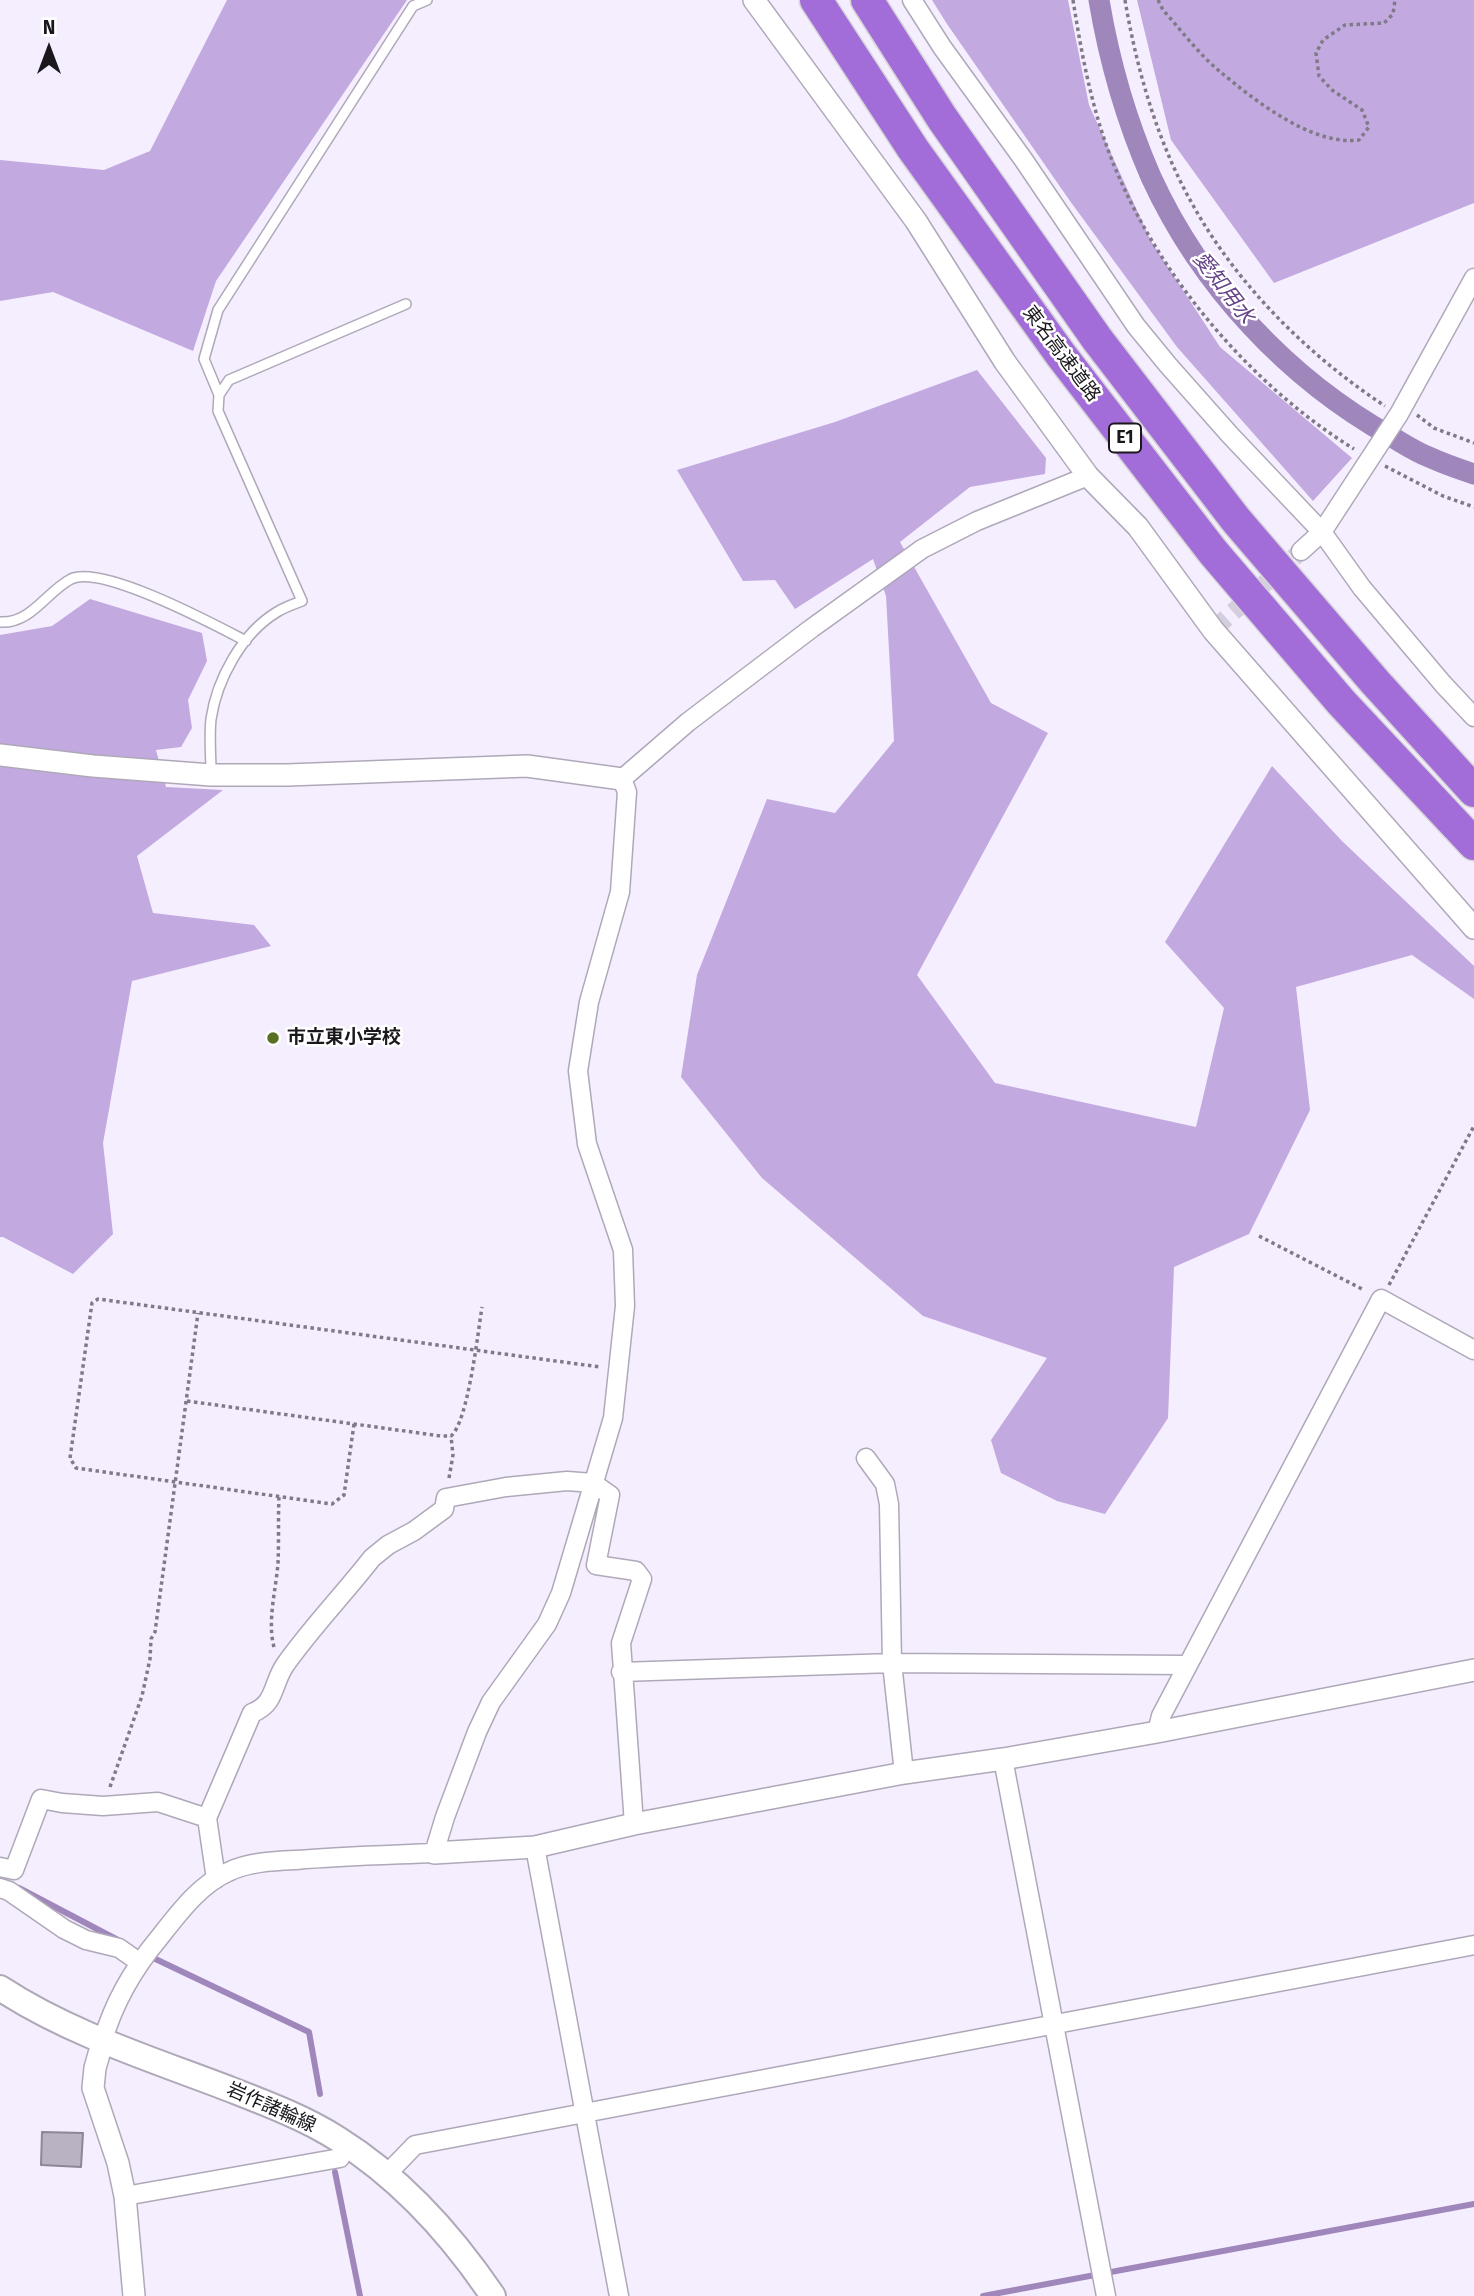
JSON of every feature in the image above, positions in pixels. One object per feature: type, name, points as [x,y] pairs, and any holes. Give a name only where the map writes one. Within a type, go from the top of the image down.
[{"type":"highway","name":"東名高速道路","points":[[816,0],[913,149],[1045,334],[1213,552],[1341,702],[1474,844]]},
{"type":"highway","name":"東名高速道路","points":[[867,0],[942,118],[1122,371],[1236,520],[1375,682],[1474,791]]},
{"type":"main road","name":"岩作諸輪線","points":[[0,1988],[25,2004],[103,2040],[296,2116],[338,2139],[415,2199],[441,2225],[493,2296]]},
{"type":"street","points":[[754,0],[916,220],[1005,362],[1088,476],[1138,527],[1213,630],[1474,928]]},
{"type":"street","points":[[912,0],[942,47],[1024,159],[1136,326],[1230,435],[1322,532],[1362,588],[1474,717]]},
{"type":"street","points":[[1301,551],[1322,532],[1401,410],[1474,278]]},
{"type":"street","points":[[0,755],[93,766],[211,775],[288,775],[527,766],[622,779],[688,722],[922,549],[977,521],[1088,476]]},
{"type":"street","points":[[435,1853],[437,1838],[472,1744],[491,1702],[547,1624],[561,1593],[613,1418],[625,1306],[623,1250],[587,1144],[578,1072],[589,1002],[620,892],[626,792],[622,779]]},
{"type":"street","points":[[1157,1732],[1161,1716],[1187,1665],[1381,1299],[1474,1350]]},
{"type":"street","points":[[866,1458],[885,1485],[889,1504],[892,1663],[904,1773]]},
{"type":"street","points":[[216,1879],[207,1818],[252,1713],[263,1709],[269,1702],[284,1667],[372,1558],[444,1509],[446,1498],[506,1488],[567,1481],[593,1483],[610,1495],[596,1565],[636,1571],[642,1579],[621,1643],[634,1825]]},
{"type":"street","points":[[621,1672],[892,1663],[1187,1665]]},
{"type":"street","points":[[134,2296],[125,2196],[118,2163],[93,2088],[95,2068],[117,2001],[139,1962],[181,1910],[228,1871],[267,1862],[321,1857],[535,1847],[634,1825],[904,1773],[1157,1732],[1474,1670]]},
{"type":"street","points":[[1003,1759],[1106,2296]]},
{"type":"street","points":[[0,1867],[14,1870],[41,1800],[103,1806],[158,1802],[207,1818]]},
{"type":"street","points":[[535,1847],[619,2296]]},
{"type":"street","points":[[0,1888],[9,1891],[64,1929],[86,1940],[118,1948],[139,1962]]},
{"type":"street","points":[[386,2175],[415,2145],[1474,1945]]},
{"type":"street","points":[[125,2196],[340,2158]]},
{"type":"lane","points":[[211,775],[211,722],[214,703],[227,670],[258,626],[278,611],[302,601],[218,411],[219,396],[204,359],[218,310],[413,6],[427,0]]},
{"type":"lane","points":[[219,396],[229,380],[406,303]]},
{"type":"lane","points":[[0,622],[12,623],[29,614],[73,578],[110,579],[183,608],[246,640]]},
{"type":"path","points":[[1073,0],[1081,50],[1095,107],[1115,168],[1136,214],[1185,290],[1228,344],[1290,403],[1344,442],[1443,496],[1474,508]]},
{"type":"path","points":[[1125,0],[1150,106],[1194,207],[1235,268],[1269,309],[1318,356],[1367,394],[1434,428],[1474,443]]},
{"type":"path","points":[[1158,0],[1163,10],[1217,69],[1276,115],[1302,129],[1347,141],[1359,140],[1369,127],[1362,110],[1332,90],[1319,76],[1316,53],[1323,40],[1345,25],[1384,23],[1393,14],[1395,0]]},
{"type":"path","points":[[1259,1236],[1381,1299],[1474,1126]]},
{"type":"path","points":[[354,1424],[344,1495],[332,1504],[76,1468],[70,1458],[92,1303],[98,1299],[475,1352],[620,1369]]},
{"type":"path","points":[[187,1401],[451,1436],[460,1424],[482,1307]]},
{"type":"path","points":[[103,1806],[146,1683],[150,1639],[155,1632],[198,1313]]},
{"type":"path","points":[[446,1498],[453,1455],[451,1436]]},
{"type":"path","points":[[279,1496],[278,1563],[272,1612],[272,1640],[277,1657],[284,1667]]},
{"type":"shaded area","points":[[227,0],[407,0],[216,281],[193,351],[53,292],[0,301],[0,160],[104,170],[150,151]]},
{"type":"shaded area","points":[[932,0],[1068,0],[1089,105],[1151,241],[1220,347],[1352,458],[1313,501],[1177,347],[1070,201]]},
{"type":"shaded area","points":[[1137,0],[1474,0],[1474,203],[1274,283],[1171,140]]},
{"type":"shaded area","points":[[977,370],[1046,458],[1045,474],[970,487],[900,542],[991,703],[1048,733],[917,975],[995,1083],[1196,1127],[1224,1008],[1165,942],[1272,766],[1342,841],[1474,966],[1474,999],[1412,955],[1296,987],[1310,1110],[1249,1234],[1174,1267],[1168,1418],[1105,1514],[1057,1501],[1001,1473],[991,1440],[1047,1358],[923,1316],[762,1178],[681,1077],[697,975],[767,799],[835,813],[894,741],[886,596],[873,559],[795,609],[775,580],[743,581],[677,470],[835,422]]},
{"type":"shaded area","points":[[90,599],[202,633],[207,661],[188,700],[192,728],[181,747],[156,750],[166,787],[223,790],[137,856],[153,913],[254,925],[271,946],[132,981],[103,1143],[113,1234],[73,1274],[0,1237],[0,635],[52,626]]},
{"type":"building","points":[[42,2132],[83,2133],[81,2167],[41,2165]]},
{"type":"waterway","name":"愛知用水","points":[[1099,0],[1120,90],[1151,177],[1171,217],[1222,292],[1283,358],[1354,414],[1419,453],[1474,474]]},
{"type":"waterway","points":[[19,1888],[118,1940]]},
{"type":"waterway","points":[[147,1955],[309,2032],[320,2094]]},
{"type":"waterway","points":[[335,2172],[360,2296]]},
{"type":"waterway","points":[[983,2296],[1474,2204]]},
{"type":"tunnel","points":[[1213,630],[1301,551]]},
{"type":"place","name":"市立東小学校","points":[[273,1038]]}]
